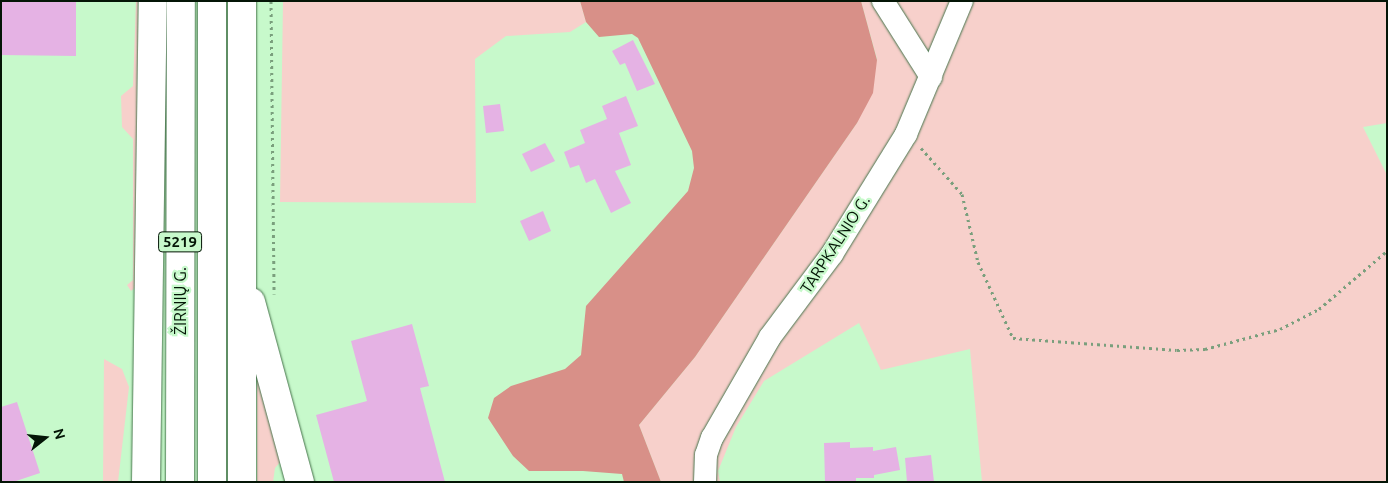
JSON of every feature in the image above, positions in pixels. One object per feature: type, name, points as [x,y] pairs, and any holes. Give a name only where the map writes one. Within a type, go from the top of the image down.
[{"type":"highway","name":"5219","points":[[146,482],[153,1]]},
{"type":"highway","name":"ŽIRNIŲ G.","points":[[180,482],[181,1]]},
{"type":"highway","name":"ŽIRNIŲ G.","points":[[212,1],[212,482]]},
{"type":"highway","points":[[242,1],[242,482]]},
{"type":"highway","points":[[243,273],[300,482]]},
{"type":"street","points":[[883,1],[931,77]]},
{"type":"street","name":"TARPKALNIO G.","points":[[705,482],[706,455],[712,438],[770,337],[832,254],[906,134],[962,1]]},
{"type":"path","points":[[271,1],[274,301]]},
{"type":"path","points":[[906,134],[933,157],[962,194],[978,262],[1013,338],[1177,350],[1205,349],[1280,328],[1319,309],[1387,251]]},
{"type":"shaded area","points":[[136,1],[139,1],[137,286],[131,291],[127,285],[133,280],[133,139],[122,127],[121,96],[133,86]]},
{"type":"shaded area","points":[[283,1],[580,1],[586,22],[570,32],[506,36],[475,59],[476,203],[280,202]]},
{"type":"shaded area","points":[[580,1],[861,1],[877,60],[873,93],[857,123],[695,357],[639,425],[661,482],[624,482],[622,474],[583,471],[529,471],[513,456],[488,418],[494,398],[511,386],[565,369],[581,355],[586,306],[688,191],[694,168],[692,151],[638,38],[632,34],[599,37],[586,22]]},
{"type":"shaded area","points":[[861,1],[1387,1],[1387,123],[1363,127],[1387,175],[1387,482],[982,482],[970,349],[881,370],[859,323],[764,381],[736,427],[718,471],[720,482],[661,482],[639,425],[695,357],[857,123],[877,59]]},
{"type":"shaded area","points":[[257,357],[281,461],[275,468],[273,482],[257,482]]},
{"type":"shaded area","points":[[104,359],[122,369],[129,387],[118,482],[103,482]]},
{"type":"building","points":[[1,1],[76,1],[76,56],[1,55]]},
{"type":"building","points":[[633,40],[655,84],[637,91],[625,63],[620,65],[612,51]]},
{"type":"building","points":[[626,96],[638,126],[619,133],[631,165],[615,171],[631,203],[611,213],[595,179],[586,183],[579,165],[570,168],[564,152],[585,143],[580,130],[607,119],[602,106]]},
{"type":"building","points":[[500,104],[504,131],[486,133],[483,106]]},
{"type":"building","points":[[545,143],[555,161],[531,172],[522,154]]},
{"type":"building","points":[[543,211],[551,231],[529,241],[520,221]]},
{"type":"building","points":[[412,324],[429,386],[420,388],[445,482],[334,482],[316,415],[367,401],[351,341]]},
{"type":"building","points":[[17,402],[40,473],[13,482],[1,482],[1,407]]},
{"type":"building","points":[[850,442],[850,448],[873,447],[873,451],[896,447],[900,470],[874,475],[874,478],[856,478],[856,482],[825,482],[824,443]]},
{"type":"building","points":[[931,455],[934,482],[907,482],[905,458]]}]
